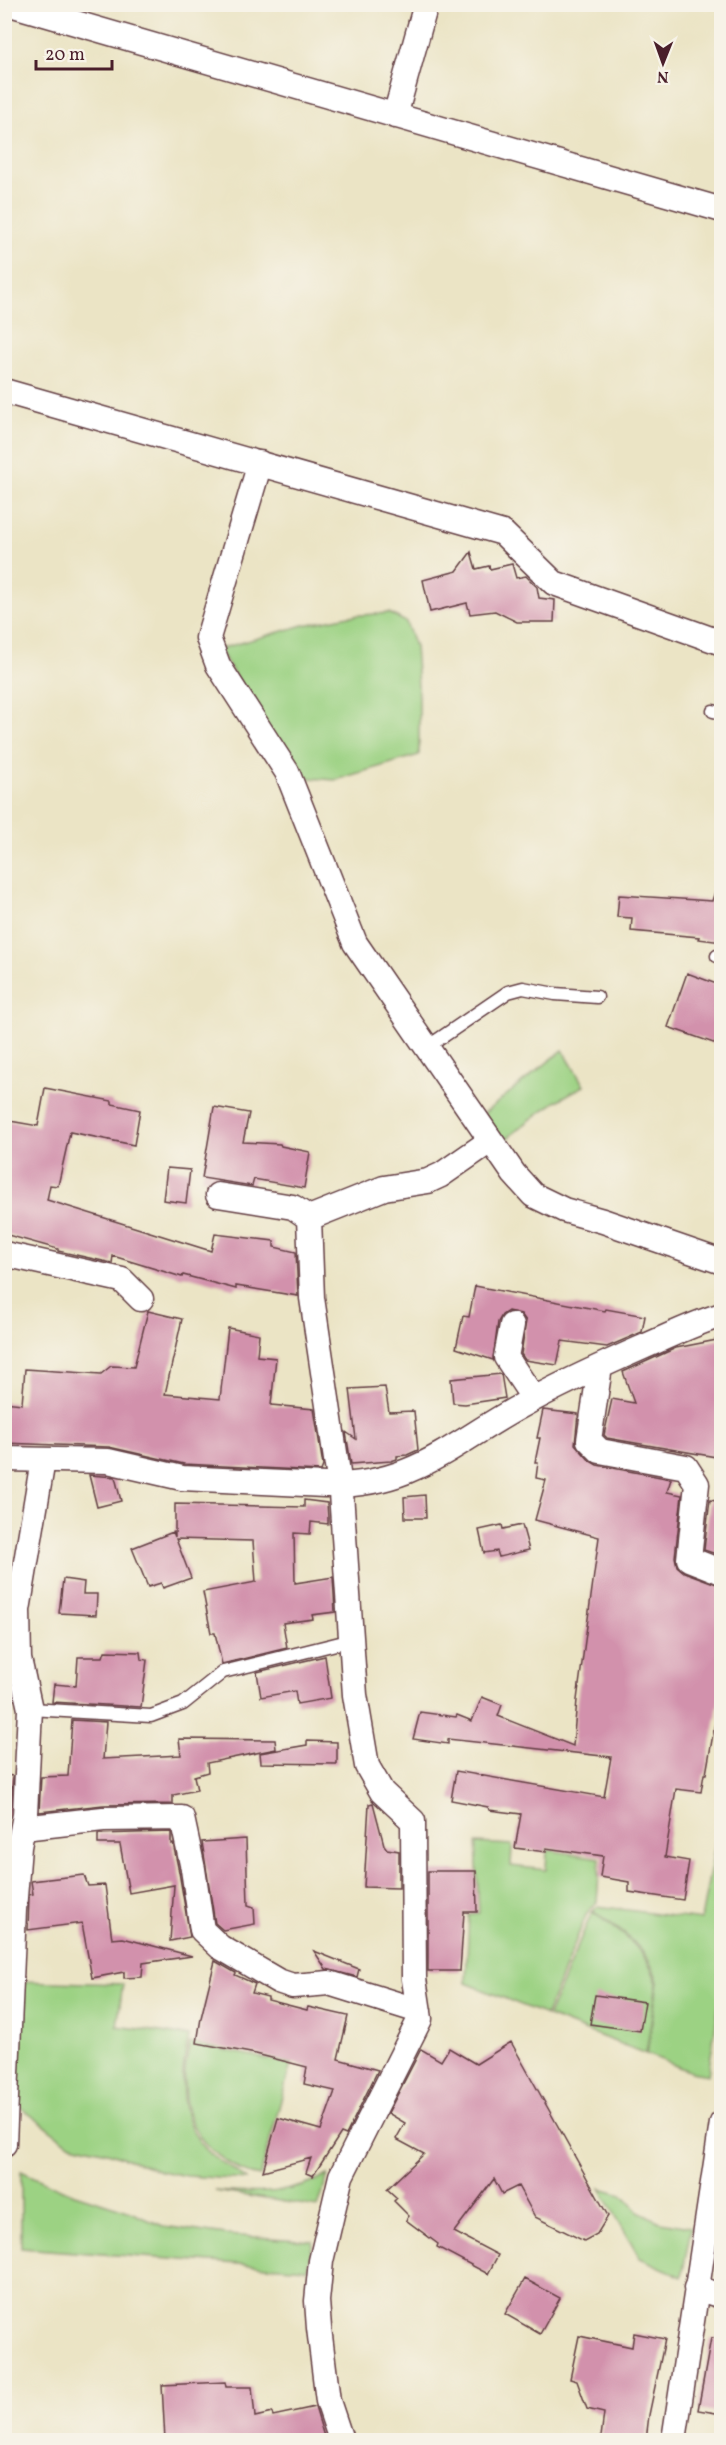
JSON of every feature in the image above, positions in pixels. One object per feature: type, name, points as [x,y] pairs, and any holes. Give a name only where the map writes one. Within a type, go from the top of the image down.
[{"type":"street","points":[[10,4],[722,210]]},
{"type":"street","points":[[386,113],[426,4]]},
{"type":"street","points":[[4,392],[503,533],[554,583],[722,643]]},
{"type":"street","points":[[260,463],[208,638],[218,665],[287,772],[355,943],[490,1141],[533,1195],[564,1210],[722,1262]]},
{"type":"street","points":[[309,1218],[384,1188],[428,1181],[490,1141]]},
{"type":"street","points":[[218,1195],[293,1207],[309,1218]]},
{"type":"street","points":[[309,1218],[312,1298],[340,1485],[355,1695],[367,1766],[382,1792],[412,1821],[414,1956],[420,2019],[341,2176],[321,2261],[317,2301],[319,2328],[328,2401],[341,2440]]},
{"type":"street","points":[[4,1254],[122,1280],[141,1299]]},
{"type":"street","points":[[4,1460],[108,1461],[182,1478],[340,1485],[389,1479],[425,1465],[534,1399],[600,1367],[722,1315]]},
{"type":"street","points":[[512,1325],[506,1357],[534,1399]]},
{"type":"street","points":[[600,1367],[588,1440],[600,1451],[686,1467],[697,1484],[689,1559],[722,1572]]},
{"type":"street","points":[[4,2144],[14,1910],[23,1828],[30,1709],[19,1659],[18,1610],[43,1460]]},
{"type":"street","points":[[23,1828],[103,1819],[182,1818],[202,1929],[220,1947],[278,1981],[293,1986],[329,1983],[419,2011]]},
{"type":"street","points":[[674,2440],[722,2123]]},
{"type":"street","points":[[696,2288],[722,2296]]},
{"type":"lane","points":[[426,1048],[508,992],[523,988],[555,994],[597,997]]},
{"type":"lane","points":[[30,1709],[151,1716],[183,1704],[223,1672],[352,1640]]},
{"type":"green space","points":[[389,613],[406,622],[415,647],[419,699],[419,755],[335,780],[309,778],[299,783],[219,649],[304,625],[349,616]]},
{"type":"green space","points":[[563,1050],[584,1086],[541,1112],[502,1143],[483,1114]]},
{"type":"green space","points":[[721,1812],[721,1990],[708,2075],[691,2072],[647,2054],[658,1982],[648,1959],[640,1949],[593,1911],[598,1906],[701,1920]]},
{"type":"green space","points":[[476,1843],[512,1845],[511,1866],[546,1870],[547,1850],[600,1858],[597,1902],[587,1913],[546,2015],[466,1983],[469,1914],[479,1913]]},
{"type":"green space","points":[[592,1912],[639,1950],[657,1983],[646,2054],[548,2016]]},
{"type":"green space","points":[[17,1981],[123,1984],[117,2026],[189,2036],[182,2084],[183,2100],[192,2130],[213,2156],[246,2180],[187,2176],[161,2171],[111,2153],[68,2143],[12,2101]]},
{"type":"green space","points":[[190,2043],[291,2064],[260,2176],[239,2169],[212,2151],[192,2124],[187,2110],[184,2078]]},
{"type":"green space","points":[[21,2171],[62,2190],[125,2210],[163,2226],[226,2235],[313,2241],[307,2269],[21,2248]]},
{"type":"green space","points":[[328,2175],[318,2207],[215,2191],[258,2193],[288,2190],[315,2182]]},
{"type":"green space","points":[[600,2188],[622,2194],[638,2211],[660,2222],[691,2227],[682,2277],[640,2258]]},
{"type":"building","points":[[471,552],[476,569],[489,566],[490,569],[512,564],[516,578],[526,576],[537,587],[539,598],[555,600],[554,622],[517,622],[495,611],[470,614],[467,603],[430,612],[423,580],[457,571]]},
{"type":"building","points":[[718,882],[722,882],[722,942],[698,939],[699,937],[631,931],[632,918],[617,917],[619,895],[712,901]]},
{"type":"building","points":[[687,973],[722,986],[722,1046],[668,1027]]},
{"type":"building","points":[[45,1088],[112,1101],[112,1104],[140,1110],[134,1145],[70,1132],[58,1186],[50,1185],[47,1200],[211,1251],[215,1234],[274,1241],[274,1247],[296,1252],[298,1296],[236,1286],[236,1289],[183,1275],[182,1277],[113,1256],[112,1263],[58,1251],[58,1249],[4,1234],[4,1120],[38,1126]]},
{"type":"building","points":[[214,1107],[249,1113],[243,1142],[280,1144],[310,1152],[304,1188],[254,1179],[252,1186],[202,1178]]},
{"type":"building","points":[[167,1168],[190,1170],[186,1203],[163,1200]]},
{"type":"building","points":[[475,1286],[605,1311],[606,1309],[645,1316],[642,1332],[607,1347],[562,1341],[557,1365],[525,1360],[521,1354],[526,1321],[521,1314],[508,1311],[498,1322],[493,1360],[456,1348],[463,1316],[469,1317]]},
{"type":"building","points":[[148,1311],[182,1319],[165,1394],[220,1399],[228,1328],[259,1334],[257,1356],[276,1358],[271,1405],[314,1409],[323,1466],[321,1471],[184,1464],[109,1447],[4,1443],[4,1402],[22,1404],[25,1369],[101,1374],[111,1366],[134,1367]]},
{"type":"building","points":[[722,1339],[722,1458],[607,1438],[604,1435],[612,1399],[634,1403],[623,1372],[676,1348]]},
{"type":"building","points":[[501,1374],[505,1398],[465,1404],[453,1403],[451,1379]]},
{"type":"building","points":[[385,1387],[389,1412],[414,1411],[418,1450],[397,1456],[397,1459],[391,1461],[351,1464],[346,1432],[356,1439],[350,1389]]},
{"type":"building","points":[[543,1410],[578,1414],[575,1444],[590,1461],[597,1465],[671,1479],[667,1492],[682,1495],[675,1557],[677,1566],[684,1572],[722,1586],[722,1683],[706,1774],[704,1774],[701,1792],[676,1789],[665,1857],[689,1861],[683,1900],[629,1892],[629,1882],[600,1877],[603,1856],[546,1848],[546,1852],[515,1848],[521,1814],[489,1810],[488,1807],[451,1800],[456,1771],[604,1797],[611,1757],[448,1739],[448,1744],[413,1739],[420,1712],[456,1717],[457,1715],[472,1721],[482,1697],[502,1705],[498,1716],[573,1746],[599,1537],[535,1520],[546,1480],[536,1478],[538,1462],[535,1462]]},
{"type":"building","points":[[89,1475],[115,1477],[121,1501],[97,1507]]},
{"type":"building","points":[[425,1495],[426,1518],[405,1518],[404,1497]]},
{"type":"building","points":[[304,1500],[327,1503],[328,1524],[311,1522],[310,1534],[294,1533],[295,1583],[333,1577],[335,1612],[312,1615],[313,1619],[283,1623],[287,1648],[222,1664],[215,1633],[211,1633],[203,1592],[256,1582],[253,1541],[176,1539],[191,1578],[163,1588],[161,1583],[148,1587],[132,1548],[173,1532],[175,1537],[175,1504],[304,1507]]},
{"type":"building","points":[[710,1500],[722,1502],[722,1556],[704,1550]]},
{"type":"building","points":[[502,1525],[503,1529],[522,1525],[529,1550],[499,1557],[497,1551],[484,1553],[479,1530]]},
{"type":"building","points":[[63,1579],[84,1582],[83,1594],[97,1594],[96,1615],[59,1613]]},
{"type":"building","points":[[105,1651],[140,1652],[141,1659],[147,1660],[141,1707],[52,1702],[54,1684],[76,1686],[78,1657],[103,1657]]},
{"type":"building","points":[[325,1656],[331,1698],[297,1704],[295,1691],[261,1697],[257,1672]]},
{"type":"building","points":[[72,1720],[106,1722],[103,1759],[181,1755],[179,1739],[275,1740],[276,1749],[207,1763],[208,1772],[194,1776],[197,1790],[173,1795],[173,1804],[103,1805],[39,1812],[41,1777],[68,1776]]},
{"type":"building","points":[[307,1741],[337,1742],[337,1764],[261,1763],[260,1753],[307,1745]]},
{"type":"building","points":[[4,1775],[13,1776],[10,1816],[4,1815]]},
{"type":"building","points":[[373,1803],[384,1845],[387,1849],[399,1851],[399,1888],[364,1887],[369,1804]]},
{"type":"building","points":[[171,1832],[171,1844],[173,1843],[190,1937],[170,1941],[174,1885],[129,1893],[120,1844],[98,1844],[98,1834]]},
{"type":"building","points":[[246,1839],[248,1905],[254,1907],[255,1924],[223,1930],[215,1923],[202,1842]]},
{"type":"building","points":[[428,1871],[476,1871],[477,1912],[464,1912],[460,1971],[428,1971]]},
{"type":"building","points":[[84,1875],[88,1886],[105,1885],[112,1939],[123,1938],[192,1956],[143,1963],[142,1977],[124,1978],[124,1972],[92,1978],[82,1923],[28,1930],[29,1895],[33,1894],[31,1881]]},
{"type":"building","points":[[314,1951],[359,1969],[357,1977],[326,1969]]},
{"type":"building","points":[[215,1961],[236,1973],[235,1975],[255,1984],[252,1993],[268,1997],[268,2000],[307,2010],[308,2007],[348,2016],[338,2059],[378,2070],[346,2135],[341,2133],[313,2176],[306,2173],[311,2158],[263,2171],[278,2118],[321,2130],[335,2091],[304,2084],[307,2067],[256,2054],[197,2043]]},
{"type":"building","points":[[595,1995],[645,2002],[640,2031],[590,2024]]},
{"type":"building","points":[[511,2042],[608,2216],[597,2234],[584,2241],[535,2217],[518,2186],[502,2194],[494,2179],[454,2232],[498,2255],[488,2274],[437,2247],[438,2244],[406,2220],[409,2216],[394,2201],[397,2198],[387,2189],[424,2154],[396,2139],[405,2123],[388,2113],[421,2049],[441,2061],[449,2048],[476,2064]]},
{"type":"building","points":[[525,2279],[560,2298],[540,2334],[505,2314]]},
{"type":"building","points":[[634,2333],[665,2339],[646,2440],[604,2440],[601,2437],[604,2413],[587,2409],[577,2381],[570,2379],[579,2336],[632,2347]]},
{"type":"building","points":[[711,2338],[722,2339],[722,2414],[698,2410]]},
{"type":"building","points":[[225,2382],[226,2387],[252,2387],[255,2417],[272,2413],[273,2416],[315,2407],[325,2440],[165,2440],[162,2385]]}]
